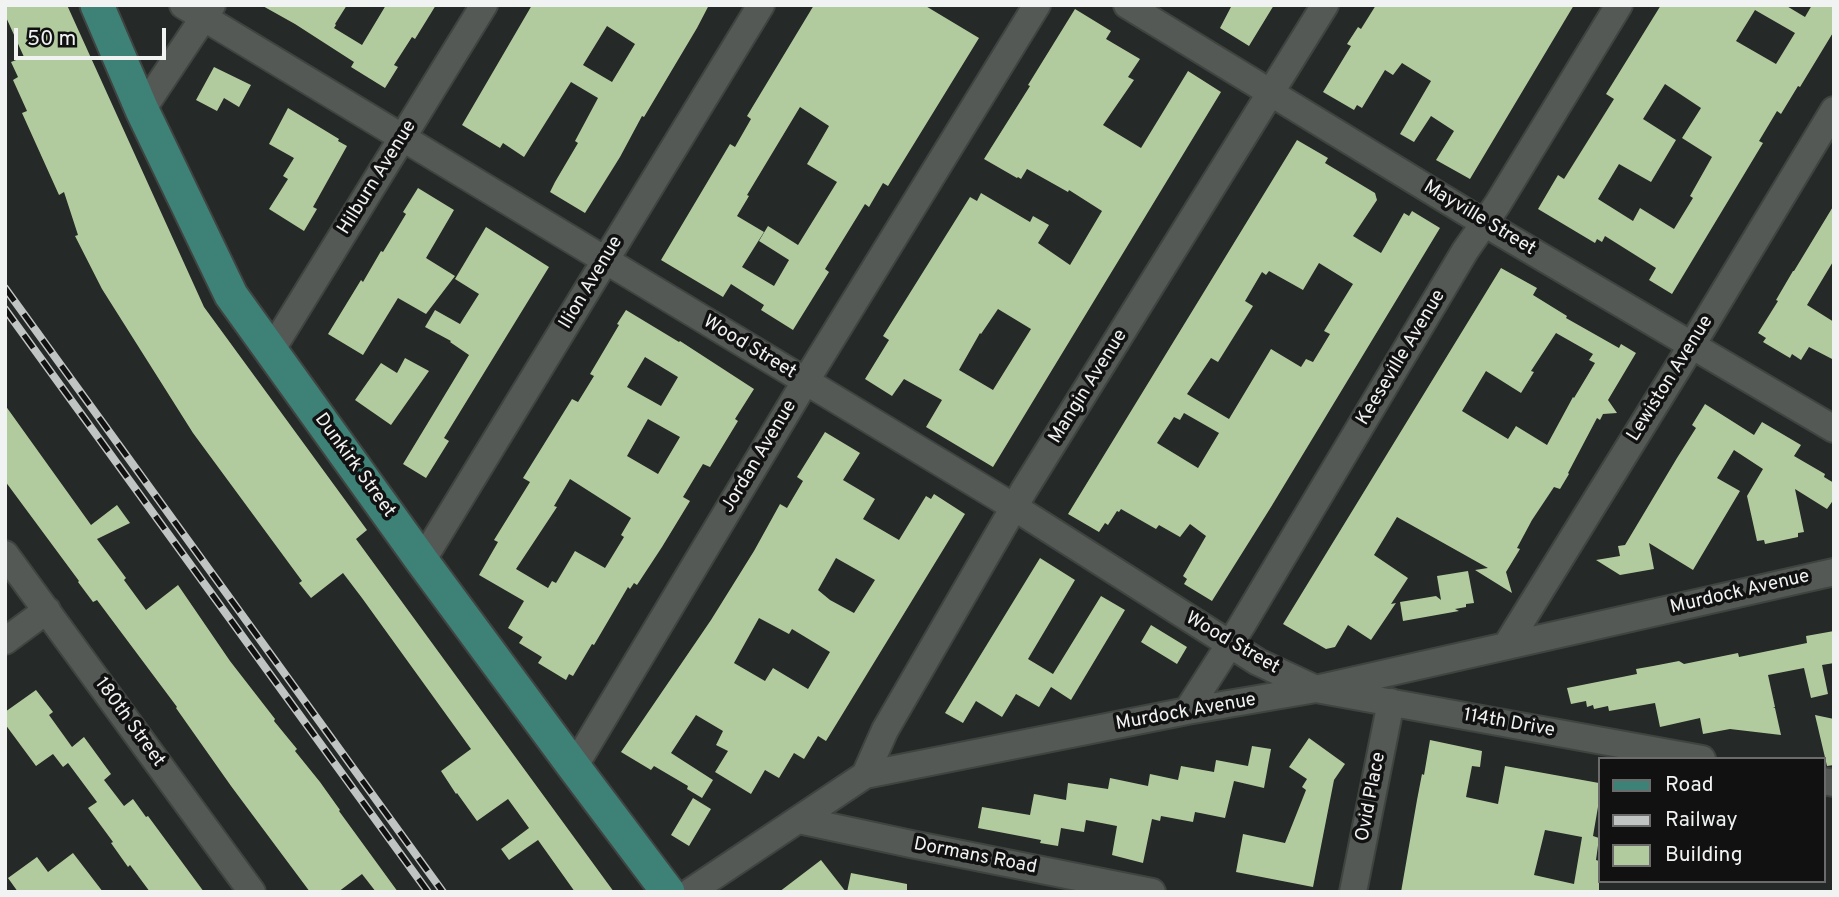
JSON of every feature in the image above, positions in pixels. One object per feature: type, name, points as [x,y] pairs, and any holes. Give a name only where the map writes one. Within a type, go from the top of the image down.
[{"type":"main road","name":"Dunkirk Street","points":[[97,5],[142,110],[231,295],[422,561],[668,892]]},
{"type":"street","name":"Hilburn Avenue","points":[[271,351],[484,5]]},
{"type":"street","name":"Ilion Avenue","points":[[422,561],[761,5]]},
{"type":"street","name":"Jordan Avenue","points":[[574,767],[805,382],[1037,5]]},
{"type":"street","name":"Mayville Street","points":[[1127,5],[1484,223],[1834,429]]},
{"type":"street","name":"Mangin Avenue","points":[[865,775],[885,730],[1014,508],[1325,5]]},
{"type":"street","name":"Keeseville Avenue","points":[[1186,711],[1229,645],[1465,251],[1619,5]]},
{"type":"street","points":[[142,110],[199,10]]},
{"type":"street","name":"Wood Street","points":[[199,10],[402,139],[1014,508],[1229,645],[1316,689]]},
{"type":"street","name":"Lewiston Avenue","points":[[1506,646],[1834,110]]},
{"type":"street","name":"180th Street","points":[[5,554],[252,892]]},
{"type":"street","name":"Murdock Avenue","points":[[690,892],[865,775],[1186,711],[1316,689],[1832,570]]},
{"type":"street","points":[[5,641],[47,610]]},
{"type":"street","name":"114th Drive","points":[[1316,689],[1691,757]]},
{"type":"street","name":"Ovid Place","points":[[1353,892],[1391,702]]},
{"type":"street","name":"Dormans Road","points":[[799,820],[1152,892]]},
{"type":"building","points":[[5,5],[67,5],[204,307],[367,530],[356,539],[614,892],[575,892],[538,840],[509,860],[501,849],[529,828],[508,799],[477,821],[456,794],[441,771],[471,749],[362,598],[343,573],[311,598],[299,583],[302,581],[193,433],[102,289],[75,236],[78,235],[64,192],[59,195],[22,113],[27,111],[13,80],[18,77],[11,62],[24,57],[5,15]]},
{"type":"building","points":[[261,5],[347,5],[334,28],[362,45],[386,5],[436,5],[415,39],[412,37],[394,65],[398,67],[385,88],[351,67],[354,62]]},
{"type":"building","points":[[532,5],[709,5],[585,213],[550,192],[578,143],[575,141],[598,98],[571,82],[524,157],[503,143],[500,148],[462,125]],"holes":[[[607,26],[635,44],[612,82],[583,65]]]},
{"type":"building","points":[[814,5],[924,5],[979,38],[888,186],[883,183],[869,207],[865,204],[825,269],[829,272],[793,330],[761,310],[764,305],[731,284],[723,297],[661,260],[730,144],[735,147],[751,119],[747,116]],"holes":[[[800,107],[829,126],[807,164],[837,182],[798,245],[768,226],[759,241],[789,260],[774,286],[742,267],[764,232],[737,216]]]},
{"type":"building","points":[[1232,5],[1274,5],[1249,46],[1220,28]]},
{"type":"building","points":[[1376,5],[1574,5],[1470,179],[1436,160],[1454,131],[1431,116],[1414,142],[1400,134],[1431,81],[1402,63],[1393,75],[1385,70],[1362,108],[1357,105],[1354,110],[1323,92],[1351,46],[1347,44],[1358,27],[1361,29]]},
{"type":"building","points":[[1661,5],[1785,5],[1805,17],[1812,5],[1834,5],[1834,31],[1781,114],[1777,111],[1759,141],[1763,143],[1672,294],[1649,280],[1656,268],[1605,236],[1602,242],[1597,239],[1595,243],[1538,209],[1558,175],[1564,179],[1614,99],[1606,94]],"holes":[[[1755,10],[1795,33],[1776,64],[1736,41]],[[1665,84],[1701,108],[1682,138],[1712,157],[1690,196],[1693,198],[1674,229],[1640,208],[1633,221],[1598,199],[1619,164],[1651,182],[1676,140],[1643,119]]]},
{"type":"building","points":[[1075,9],[1111,31],[1106,39],[1140,59],[1128,77],[1134,80],[1103,125],[1141,148],[1188,71],[1221,92],[993,467],[926,427],[942,400],[904,379],[892,396],[865,379],[889,340],[883,336],[970,197],[977,201],[981,193],[1030,222],[1033,216],[1049,225],[1038,243],[1070,265],[1102,211],[1069,190],[1068,192],[1027,169],[1021,179],[984,159],[1030,86],[1028,85]],"holes":[[[998,309],[1031,329],[993,390],[959,370],[980,333]]]},
{"type":"building","points":[[214,67],[251,85],[239,107],[224,98],[217,111],[196,100]]},
{"type":"building","points":[[288,108],[347,146],[313,207],[317,209],[304,231],[269,209],[288,179],[283,176],[294,158],[269,144]]},
{"type":"building","points":[[1297,140],[1328,158],[1325,163],[1375,193],[1377,200],[1353,236],[1381,253],[1404,213],[1409,216],[1412,211],[1440,228],[1212,601],[1184,584],[1187,579],[1183,576],[1206,536],[1190,524],[1180,537],[1159,525],[1156,529],[1121,509],[1099,532],[1068,514]],"holes":[[[1319,263],[1353,284],[1324,331],[1330,334],[1313,362],[1306,359],[1301,367],[1271,349],[1229,419],[1187,394],[1211,358],[1218,362],[1253,306],[1245,301],[1262,272],[1266,275],[1269,271],[1303,290]],[[1184,413],[1219,433],[1198,468],[1157,443],[1174,417],[1180,420]]]},
{"type":"building","points":[[418,188],[454,210],[426,258],[455,276],[426,314],[398,298],[363,355],[328,334],[361,280],[363,282],[381,251],[383,252]]},
{"type":"building","points":[[1834,205],[1834,260],[1807,305],[1834,322],[1834,360],[1809,347],[1801,360],[1792,354],[1790,358],[1763,342],[1766,338],[1758,333]]},
{"type":"building","points":[[486,227],[549,267],[444,438],[449,441],[426,478],[403,464],[469,355],[451,341],[425,327],[435,310],[460,324],[479,294],[455,279]]},
{"type":"building","points":[[1501,268],[1537,288],[1533,295],[1567,316],[1566,318],[1619,348],[1621,344],[1636,353],[1608,400],[1617,413],[1603,414],[1600,420],[1597,418],[1560,489],[1554,487],[1517,548],[1520,549],[1506,572],[1512,593],[1475,570],[1488,568],[1397,517],[1374,555],[1408,578],[1391,604],[1396,603],[1371,640],[1348,625],[1335,647],[1326,649],[1283,624]],"holes":[[[1556,333],[1593,354],[1589,360],[1595,363],[1547,445],[1516,426],[1508,439],[1462,411],[1486,371],[1521,393],[1534,372],[1531,371]]]},
{"type":"building","points":[[626,310],[754,389],[710,467],[703,464],[683,497],[690,501],[662,547],[637,585],[634,583],[630,589],[628,587],[594,645],[592,644],[573,676],[569,674],[566,680],[538,663],[542,657],[519,643],[523,637],[508,628],[524,601],[479,575],[498,542],[494,540],[530,482],[523,478],[572,399],[578,402],[594,376],[590,374],[619,325],[617,324]],"holes":[[[645,357],[678,377],[661,406],[627,387]],[[648,419],[680,437],[658,474],[627,456]],[[570,479],[631,518],[621,535],[624,537],[605,568],[575,551],[556,583],[552,581],[548,588],[516,569],[557,507],[554,506]]]},
{"type":"building","points":[[405,358],[429,371],[391,425],[355,400],[381,363],[397,373]]},
{"type":"building","points":[[1705,404],[1754,435],[1762,422],[1801,445],[1794,456],[1825,474],[1824,477],[1834,483],[1834,499],[1827,509],[1795,489],[1804,532],[1798,533],[1798,537],[1765,544],[1764,540],[1757,541],[1747,496],[1763,469],[1734,450],[1717,478],[1740,491],[1693,570],[1649,543],[1654,569],[1620,575],[1596,560],[1620,556],[1618,546],[1625,545],[1696,428],[1692,425]]},
{"type":"building","points":[[5,405],[91,525],[117,505],[130,523],[97,539],[126,578],[124,580],[146,610],[178,585],[398,892],[376,892],[362,874],[338,892],[310,892],[231,786],[177,707],[97,600],[93,602],[5,481]]},
{"type":"building","points":[[825,432],[860,453],[843,480],[875,499],[863,519],[899,540],[926,496],[931,499],[934,494],[965,514],[826,741],[818,736],[804,759],[794,753],[779,778],[765,770],[751,794],[715,772],[728,751],[716,745],[723,731],[696,715],[671,753],[713,780],[702,798],[687,789],[688,786],[654,766],[651,770],[621,752],[711,620],[780,504],[787,508],[803,481],[797,477]],"holes":[[[836,558],[875,580],[854,613],[818,590]],[[759,618],[789,634],[792,629],[830,652],[808,689],[773,668],[765,681],[734,663]]]},
{"type":"building","points":[[1040,558],[1075,580],[1028,659],[1053,674],[1101,596],[1125,610],[1071,700],[1051,687],[1039,707],[1016,694],[1002,717],[976,701],[963,723],[945,713]]},
{"type":"building","points":[[1468,571],[1474,603],[1455,609],[1459,611],[1403,621],[1400,602],[1436,596],[1441,600],[1437,576]]},
{"type":"building","points":[[1151,625],[1187,647],[1177,664],[1141,642]]},
{"type":"building","points":[[1834,631],[1834,663],[1822,665],[1828,694],[1811,698],[1804,668],[1768,675],[1781,735],[1730,729],[1703,734],[1700,718],[1660,727],[1655,703],[1609,711],[1608,706],[1594,709],[1593,705],[1587,707],[1586,701],[1571,704],[1567,688],[1637,674],[1636,669],[1679,661],[1684,664],[1738,653],[1739,657],[1807,643],[1806,636]]},
{"type":"building","points":[[36,690],[53,712],[49,715],[72,747],[84,737],[111,774],[104,780],[124,806],[133,799],[204,892],[150,892],[130,865],[128,867],[88,808],[97,802],[68,763],[63,767],[53,754],[36,766],[5,724],[5,712]]},
{"type":"building","points":[[1815,715],[1834,719],[1834,765],[1827,766]]},
{"type":"building","points":[[1309,738],[1345,764],[1334,780],[1313,887],[1236,872],[1243,834],[1285,843],[1306,790],[1302,787],[1307,779],[1289,767]]},
{"type":"building","points":[[1430,740],[1482,751],[1480,767],[1472,766],[1466,797],[1498,804],[1505,766],[1598,783],[1598,807],[1593,836],[1598,838],[1596,860],[1599,892],[1401,892],[1422,774],[1424,775]],"holes":[[[1545,830],[1582,837],[1574,884],[1534,875]]]},
{"type":"building","points":[[1252,746],[1271,749],[1264,788],[1234,781],[1225,818],[1195,812],[1193,822],[1161,816],[1160,821],[1152,819],[1143,863],[1112,855],[1117,826],[1086,820],[1084,832],[1061,828],[1058,846],[1040,843],[1041,840],[978,828],[982,807],[1030,815],[1034,794],[1066,800],[1068,783],[1108,789],[1110,778],[1148,786],[1150,774],[1178,780],[1181,766],[1214,772],[1216,760],[1248,766]]},
{"type":"building","points":[[693,798],[711,809],[689,846],[671,835]]},
{"type":"building","points":[[73,853],[103,892],[18,892],[8,878],[37,857],[48,872]]},
{"type":"building","points":[[821,860],[846,892],[779,892]]},
{"type":"building","points":[[851,873],[907,884],[907,892],[847,892]]},
{"type":"railway","points":[[5,288],[443,892]]},
{"type":"railway","points":[[5,309],[428,892]]}]
